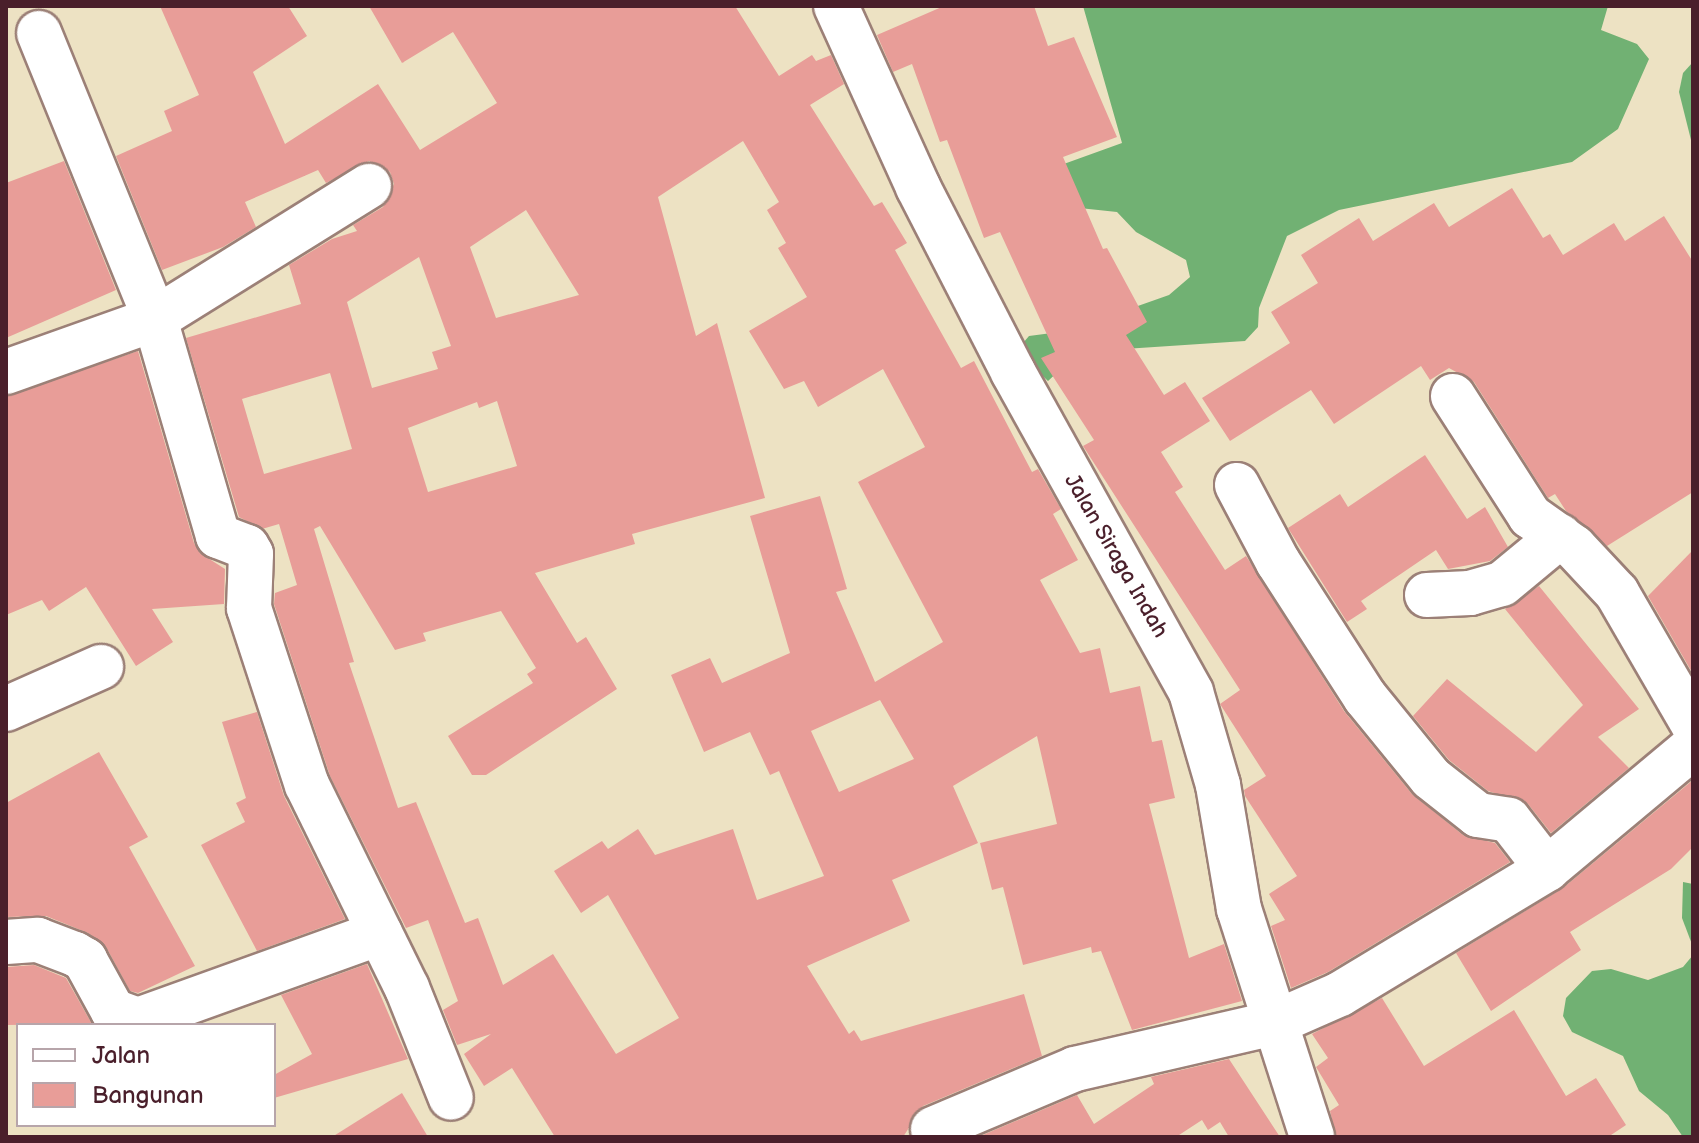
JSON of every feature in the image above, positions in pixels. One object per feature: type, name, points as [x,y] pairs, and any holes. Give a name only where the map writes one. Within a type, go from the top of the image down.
[{"type":"street","name":"Jalan Siraga Indah","points":[[836,6],[918,187],[1013,372],[1191,692],[1218,785],[1239,909],[1312,1137]]},
{"type":"street","points":[[39,33],[155,319],[218,536],[247,547],[251,554],[249,608],[307,785],[380,933],[451,1098]]},
{"type":"street","points":[[6,372],[155,319],[369,186]]},
{"type":"street","points":[[1453,396],[1530,516],[1560,536],[1617,593],[1693,724]]},
{"type":"street","points":[[1237,485],[1293,586],[1365,697],[1431,778],[1478,815],[1509,820],[1547,869]]},
{"type":"street","points":[[1427,595],[1470,593],[1502,584],[1560,536]]},
{"type":"street","points":[[6,709],[101,667]]},
{"type":"street","points":[[933,1129],[1075,1069],[1274,1023],[1353,987],[1547,869],[1693,747]]},
{"type":"street","points":[[6,942],[38,940],[75,954],[85,960],[113,1011],[138,1020],[380,933]]},
{"type":"green space","points":[[1083,6],[1608,6],[1601,30],[1637,44],[1649,59],[1618,129],[1572,162],[1339,210],[1287,236],[1259,308],[1258,327],[1245,341],[1079,352],[1048,381],[1028,362],[1023,343],[1029,336],[1067,331],[1169,295],[1190,277],[1186,260],[1136,232],[1117,212],[1070,207],[1061,165],[1122,143]]},
{"type":"green space","points":[[1693,62],[1693,148],[1679,92],[1683,73]]},
{"type":"green space","points":[[1683,882],[1693,884],[1693,947],[1682,918]]},
{"type":"green space","points":[[1693,955],[1693,1137],[1683,1137],[1668,1115],[1639,1091],[1623,1056],[1572,1032],[1563,1016],[1566,998],[1592,971],[1611,969],[1648,980],[1683,967]]},
{"type":"building","points":[[160,6],[288,6],[307,36],[253,72],[285,144],[378,84],[420,150],[497,103],[453,32],[402,63],[369,6],[735,6],[779,76],[812,55],[816,61],[831,55],[844,84],[810,105],[874,206],[882,202],[907,243],[895,250],[961,368],[974,361],[1032,472],[1038,469],[1061,509],[1053,514],[1078,560],[1040,580],[1080,653],[1100,648],[1110,693],[1140,686],[1152,742],[1162,740],[1175,798],[1149,804],[1189,958],[1224,944],[1242,1001],[1132,1030],[1101,951],[1092,953],[1091,947],[1023,965],[1003,887],[992,890],[980,843],[1057,824],[1037,736],[953,786],[978,843],[892,880],[910,921],[807,966],[849,1034],[854,1030],[861,1041],[1024,994],[1042,1056],[923,1106],[903,1137],[555,1137],[512,1068],[484,1086],[464,1054],[491,1034],[457,1045],[443,1010],[458,1001],[428,920],[406,928],[330,776],[274,604],[275,593],[297,585],[279,524],[262,529],[239,517],[186,338],[301,304],[289,265],[332,239],[357,231],[353,225],[383,207],[394,184],[390,172],[369,161],[326,183],[318,170],[245,202],[256,227],[223,247],[162,270],[116,156],[172,131],[164,111],[199,95]],"holes":[[[743,141],[779,202],[767,210],[786,243],[778,248],[807,297],[749,331],[784,389],[804,381],[818,407],[883,369],[925,447],[858,482],[943,642],[875,682],[836,592],[847,589],[820,496],[750,516],[790,653],[722,683],[710,658],[671,675],[704,752],[750,732],[770,775],[779,771],[824,876],[757,900],[733,829],[655,855],[638,829],[608,849],[602,841],[554,871],[581,913],[608,895],[679,1018],[616,1054],[553,954],[503,985],[478,918],[465,923],[416,802],[398,808],[349,663],[354,662],[314,529],[320,526],[395,650],[426,641],[423,633],[501,611],[536,668],[527,674],[533,683],[448,736],[472,775],[486,775],[617,689],[586,637],[577,643],[535,573],[635,544],[632,534],[765,498],[717,323],[696,336],[658,197]],[[526,210],[579,295],[496,318],[470,247]],[[419,257],[451,346],[432,352],[438,369],[372,388],[347,302]],[[330,373],[352,449],[264,474],[242,399]],[[497,401],[517,466],[428,492],[408,428],[477,402],[479,408]],[[880,700],[914,759],[839,792],[811,731]]]},
{"type":"building","points":[[944,6],[1034,6],[1048,46],[1074,37],[1117,137],[1063,157],[1103,249],[1107,248],[1147,322],[1126,335],[1164,395],[1185,382],[1210,421],[1161,452],[1183,487],[1175,492],[1225,570],[1246,556],[1344,711],[1412,794],[1463,835],[1495,843],[1510,862],[1328,972],[1291,988],[1271,926],[1285,920],[1269,894],[1297,876],[1245,796],[1244,790],[1266,776],[1220,704],[1240,690],[1083,446],[1094,440],[1041,358],[1055,352],[1000,232],[984,238],[947,140],[940,142],[912,64],[893,72],[877,35]]},
{"type":"building","points":[[64,161],[116,290],[6,338],[6,183]]},
{"type":"building","points":[[1512,188],[1543,238],[1550,234],[1563,255],[1614,223],[1625,241],[1664,216],[1693,262],[1693,492],[1607,546],[1566,511],[1555,494],[1548,498],[1474,382],[1449,368],[1430,380],[1421,366],[1334,424],[1311,390],[1230,441],[1202,398],[1290,343],[1271,312],[1318,283],[1301,255],[1359,218],[1373,241],[1434,203],[1449,227]]},
{"type":"building","points":[[138,351],[194,543],[200,553],[225,569],[224,604],[152,609],[173,642],[136,666],[86,587],[49,611],[42,600],[6,615],[6,396]]},
{"type":"building","points":[[1425,455],[1467,519],[1485,507],[1508,547],[1490,561],[1448,569],[1436,550],[1361,601],[1367,609],[1347,622],[1288,528],[1340,494],[1348,507]]},
{"type":"building","points":[[1693,550],[1693,674],[1648,596]]},
{"type":"building","points":[[1539,586],[1639,709],[1598,737],[1629,768],[1551,833],[1528,804],[1488,791],[1449,760],[1413,716],[1447,679],[1536,752],[1583,705],[1505,609]]},
{"type":"building","points":[[257,712],[284,796],[345,919],[257,951],[201,845],[245,822],[236,803],[246,798],[222,722]]},
{"type":"building","points":[[99,752],[148,837],[129,847],[195,966],[138,993],[130,991],[106,947],[88,933],[46,916],[6,917],[6,803]]},
{"type":"building","points":[[1693,780],[1693,847],[1671,869],[1570,932],[1581,950],[1491,1011],[1456,953],[1563,888]]},
{"type":"building","points":[[367,964],[408,1059],[276,1097],[276,1074],[312,1054],[281,995]]},
{"type":"building","points":[[34,965],[66,978],[91,1023],[6,1025],[6,967]]},
{"type":"building","points":[[1382,998],[1424,1066],[1514,1010],[1566,1096],[1596,1078],[1626,1125],[1608,1137],[1336,1137],[1330,1111],[1339,1105],[1316,1067],[1328,1058],[1312,1034]]},
{"type":"building","points":[[1229,1059],[1280,1137],[1229,1137],[1220,1122],[1208,1130],[1202,1120],[1176,1137],[978,1137],[1077,1095],[1094,1124],[1154,1084],[1151,1077]]},
{"type":"building","points":[[402,1093],[428,1137],[332,1137]]}]
